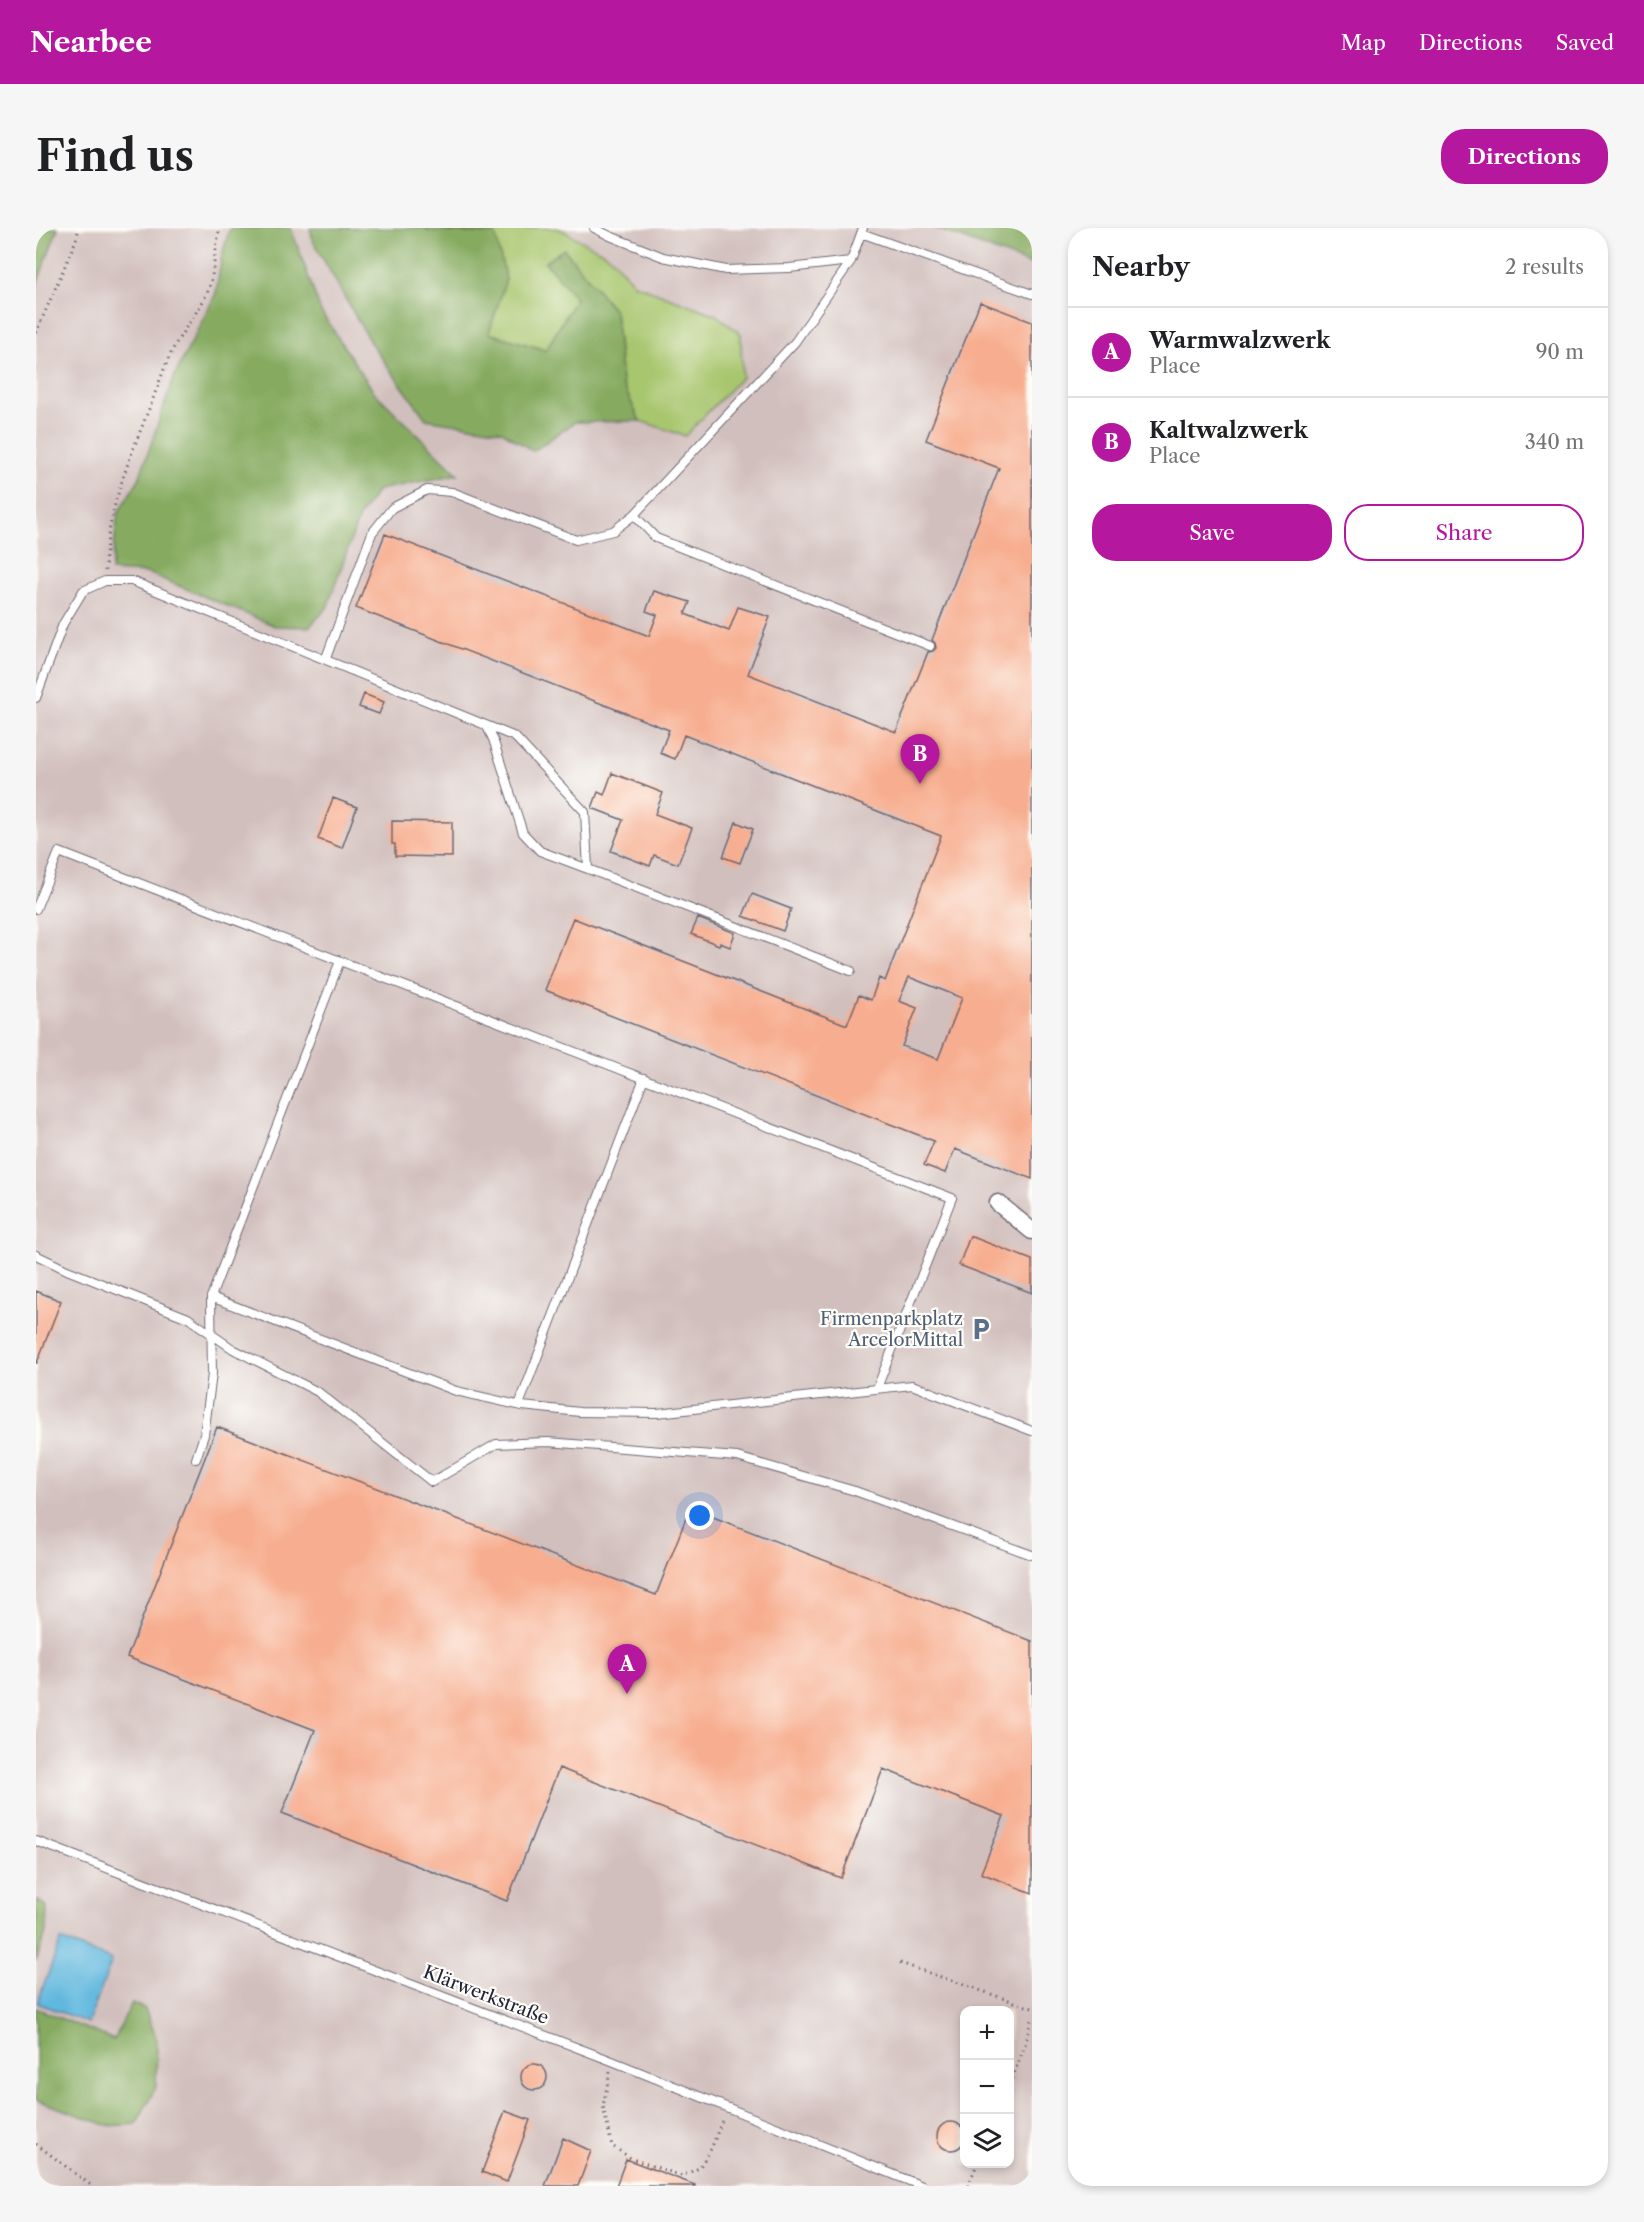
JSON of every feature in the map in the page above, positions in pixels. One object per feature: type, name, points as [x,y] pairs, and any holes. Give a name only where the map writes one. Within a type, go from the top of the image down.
[{"type":"street","points":[[998,1203],[1032,1231]]},
{"type":"lane","points":[[594,228],[663,257],[726,270],[789,268],[851,261]]},
{"type":"lane","points":[[326,658],[372,533],[392,508],[427,490],[452,492],[576,540],[613,531],[634,515],[795,342],[851,261],[862,231],[1032,294]]},
{"type":"lane","points":[[634,515],[656,538],[930,646]]},
{"type":"lane","points":[[36,698],[63,624],[83,591],[105,582],[132,581],[326,658],[515,737],[585,812],[588,869]]},
{"type":"lane","points":[[487,727],[493,739],[523,833],[540,851],[851,971]]},
{"type":"lane","points":[[36,909],[59,852],[952,1198],[877,1389]]},
{"type":"lane","points":[[196,1459],[204,1435],[212,1374],[212,1298],[340,961]]},
{"type":"lane","points":[[519,1405],[644,1078]]},
{"type":"lane","points":[[36,1255],[67,1270],[188,1318],[233,1349],[318,1392],[432,1482],[496,1444],[548,1442],[737,1457],[855,1491],[1032,1555]]},
{"type":"lane","points":[[212,1298],[456,1391],[519,1405],[580,1412],[657,1413],[912,1384],[1032,1431]]},
{"type":"lane","name":"Klärwerkstraße","points":[[36,1841],[612,2061],[922,2186]]},
{"type":"path","points":[[36,333],[79,228]]},
{"type":"path","points":[[105,582],[105,550],[115,505],[138,436],[173,348],[196,314],[209,288],[220,228]]},
{"type":"path","points":[[900,1963],[1032,2008]]},
{"type":"path","points":[[1014,2074],[1026,2042],[1032,2016]]},
{"type":"path","points":[[612,2061],[603,2106],[612,2146],[632,2159],[682,2176],[699,2168],[711,2149],[727,2108]]},
{"type":"path","points":[[36,2144],[92,2186]]},
{"type":"path","points":[[968,2186],[975,2168]]},
{"type":"shaded area","points":[[58,228],[230,228],[222,255],[216,293],[174,377],[139,479],[118,513],[111,571],[148,573],[275,626],[327,608],[359,517],[378,490],[458,474],[374,392],[321,312],[291,228],[310,228],[313,241],[370,342],[426,419],[502,431],[533,451],[575,422],[640,421],[685,435],[716,315],[634,284],[610,256],[558,228],[1032,228],[1032,2186],[36,2186],[36,2100],[109,2126],[132,2003],[114,2040],[36,2008],[36,1961],[46,1932],[47,1908],[36,1900],[36,286]]},
{"type":"green space","points":[[36,228],[58,228],[36,286]]},
{"type":"green space","points":[[230,228],[291,228],[321,312],[374,392],[458,474],[378,490],[359,517],[327,608],[309,627],[275,626],[148,573],[111,571],[118,513],[139,479],[174,377],[216,293],[222,255]]},
{"type":"green space","points":[[310,228],[426,228],[427,231],[495,234],[506,279],[489,333],[546,350],[576,298],[545,262],[564,249],[615,311],[622,383],[640,421],[575,422],[533,451],[502,431],[426,419],[370,342],[313,241]]},
{"type":"green space","points":[[426,228],[558,228],[610,256],[634,284],[716,315],[741,334],[742,377],[685,436],[640,421],[622,383],[615,311],[564,250],[546,262],[576,298],[546,350],[488,334],[506,279]]},
{"type":"green space","points":[[935,228],[1032,228],[1032,265]]},
{"type":"green space","points":[[36,1900],[47,1907],[46,1932],[36,1961]]},
{"type":"green space","points":[[132,2003],[145,2009],[157,2040],[156,2087],[136,2124],[109,2126],[36,2100],[36,2008],[114,2040]]},
{"type":"water","points":[[61,1940],[112,1960],[88,2023],[37,2003]]},
{"type":"building","points":[[980,302],[1032,322],[1032,1179],[955,1149],[945,1173],[924,1165],[934,1141],[545,990],[573,918],[847,1025],[859,995],[871,1000],[879,978],[885,981],[941,836],[684,735],[675,759],[660,753],[669,730],[356,608],[385,534],[649,636],[657,615],[646,611],[654,591],[690,602],[685,614],[729,631],[738,607],[770,617],[748,674],[896,732],[928,652],[936,648],[932,640],[999,468],[926,440]],"holes":[[[909,977],[962,998],[938,1059],[902,1046],[917,1008],[899,1001]]]},
{"type":"building","points":[[364,694],[384,702],[379,714],[359,707]]},
{"type":"building","points":[[612,773],[663,793],[655,814],[692,828],[678,864],[654,855],[650,866],[611,851],[623,820],[592,808],[598,792],[604,795]]},
{"type":"building","points":[[333,798],[357,807],[342,848],[318,839]]},
{"type":"building","points":[[392,821],[452,822],[452,857],[395,856],[395,844],[392,844]]},
{"type":"building","points":[[736,822],[753,829],[740,863],[723,857]]},
{"type":"building","points":[[752,894],[791,909],[783,931],[743,916]]},
{"type":"building","points":[[698,918],[735,933],[730,947],[691,934]]},
{"type":"building","points":[[970,1236],[1032,1260],[1032,1293],[959,1265]]},
{"type":"building","points":[[36,1291],[61,1301],[37,1363],[36,1363]]},
{"type":"building","points":[[217,1427],[656,1595],[690,1508],[1032,1641],[1032,1893],[981,1873],[1004,1816],[883,1769],[841,1878],[559,1768],[507,1901],[282,1813],[315,1730],[127,1657]]},
{"type":"building","points":[[534,2064],[543,2068],[547,2077],[543,2086],[534,2090],[525,2086],[521,2077],[525,2068]]},
{"type":"building","points":[[505,2111],[530,2120],[507,2182],[482,2172]]},
{"type":"building","points":[[946,2123],[960,2125],[960,2147],[951,2150],[946,2149],[938,2141],[938,2131]]},
{"type":"building","points":[[563,2138],[591,2151],[578,2186],[545,2186]]},
{"type":"building","points":[[626,2159],[695,2185],[695,2186],[616,2186]]},
{"type":"place","name":"Kaltwalzwerk","points":[[920,784]]},
{"type":"place","name":"Firmenparkplatz ArcelorMittal","points":[[981,1329]]},
{"type":"place","name":"Warmwalzwerk","points":[[627,1694]]}]
